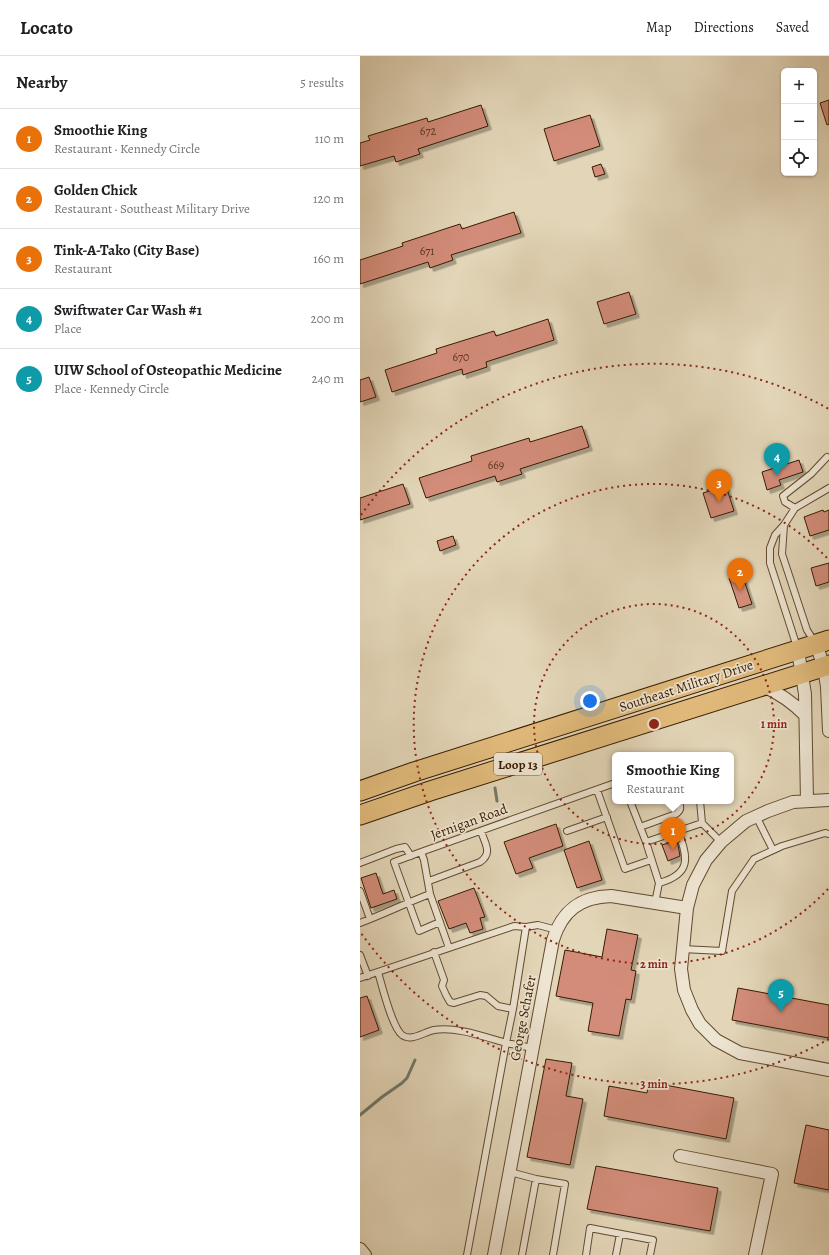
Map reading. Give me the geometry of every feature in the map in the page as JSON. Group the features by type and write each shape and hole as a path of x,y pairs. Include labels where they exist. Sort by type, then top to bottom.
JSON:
{"main road":[{"name":"Southeast Military Drive","path":"360,791 414,772 798,651 822,642"},
{"name":"Southeast Military Drive","path":"360,815 437,789 826,666"}],"street":[{"path":"822,642 826,666 829,731"},
{"path":"798,651 805,694 807,801"},
{"path":"763,686 790,701 805,715"},
{"path":"829,800 793,802 778,807 746,821 721,842 706,860 693,885 687,908 682,949 684,990 700,1024 716,1040 740,1053 829,1070"},
{"name":"George Schafer","path":"494,1255 553,940 562,920 569,911 578,904 600,896 611,896 687,908"},
{"path":"680,1156 772,1174 755,1255"},
{"path":"360,1249 365,1255"}],"lane":[{"path":"795,508 785,502 783,496 811,474 828,458"},
{"path":"798,651 770,563 770,548 775,535 784,525 795,508 829,488"},
{"path":"784,525 782,554 807,630 822,642"},
{"name":"Jernigan Road","path":"449,948 430,894 429,881 421,852 612,784"},
{"path":"597,790 626,869 651,860"},
{"path":"631,804 646,842 659,883 655,903"},
{"path":"640,827 676,814 680,811 680,804"},
{"path":"700,804 702,823 721,842"},
{"path":"756,816 773,850"},
{"path":"567,831 607,817"},
{"path":"646,842 702,823"},
{"path":"429,881 480,862 486,858 488,853 481,831"},
{"path":"659,883 676,877 685,863 686,856 678,831"},
{"path":"682,949 722,951 732,891 754,859 782,846 825,833 829,834"},
{"path":"360,863 405,847 411,856"},
{"path":"421,852 394,862 419,931 440,922"},
{"path":"360,891 370,919"},
{"path":"360,923 430,894"},
{"path":"360,978 514,926 526,927 538,925 557,930"},
{"path":"467,1255 513,1008 526,927"},
{"path":"434,952 444,980 442,986 450,1002 454,1003 480,995 486,996 498,1006 513,1008"},
{"path":"360,955 368,976"},
{"path":"378,972 396,1028 403,1036 411,1037 434,1030 451,1029 506,1043 533,1048"},
{"path":"510,1172 536,1179 565,1184 553,1255"},
{"path":"522,1255 536,1179"},
{"path":"586,1255 590,1228 653,1240 650,1255"},
{"path":"616,1255 620,1234"}],"building":[{"path":"829,100 829,124 827,125 820,103"},
{"path":"481,105 488,126 418,149 420,154 396,162 394,156 360,166 360,143 370,140 368,136 427,118 428,122"},
{"path":"590,115 600,146 554,161 544,129"},
{"path":"601,164 605,174 595,177 592,167"},
{"path":"514,212 521,233 451,255 453,260 430,268 428,262 360,284 360,260 403,246 402,243 460,224 462,229"},
{"path":"629,292 636,314 604,324 597,302"},
{"path":"548,319 554,340 486,362 487,367 463,375 462,369 392,392 385,370 437,353 436,349 494,331 496,336"},
{"path":"369,377 376,397 360,402 360,380"},
{"path":"582,426 589,447 520,469 522,474 497,482 495,476 426,498 419,478 472,461 471,456 529,438 530,442"},
{"path":"799,460 803,472 779,480 781,485 767,490 762,472"},
{"path":"403,484 410,504 360,520 360,498"},
{"path":"726,486 734,511 711,518 703,493"},
{"path":"823,510 824,512 829,510 829,530 810,536 804,517"},
{"path":"453,536 456,545 440,551 437,541"},
{"path":"829,563 829,582 816,586 811,568"},
{"path":"742,574 752,604 739,608 729,578"},
{"path":"556,824 563,846 529,858 533,868 516,874 504,842"},
{"path":"677,840 680,856 668,861 662,845"},
{"path":"589,841 602,880 577,888 564,850"},
{"path":"376,873 383,894 394,890 397,899 371,908 361,878"},
{"path":"474,888 485,917 480,918 483,929 470,933 466,923 449,929 438,901"},
{"path":"607,929 638,935 631,970 636,971 631,1000 626,999 619,1036 588,1031 593,1003 556,996 565,950 602,957"},
{"path":"738,988 829,1005 829,1038 732,1020"},
{"path":"367,996 379,1030 360,1037 360,998"},
{"path":"546,1059 572,1063 566,1096 583,1099 570,1165 527,1157"},
{"path":"649,1082 734,1098 726,1139 604,1116 609,1086 647,1093"},
{"path":"806,1125 829,1130 829,1190 794,1183"},
{"path":"596,1166 718,1188 710,1231 587,1209"}],"waterway":[{"path":"495,788 497,801"},
{"path":"360,1115 402,1083 407,1078 415,1060"}],"place":[{"name":"Swiftwater Car Wash #1","path":"777,476"},
{"name":"Tink-A-Tako (City Base)","path":"719,502"},
{"name":"Golden Chick","path":"740,591"},
{"name":"Smoothie King","path":"673,850"},
{"name":"UIW School of Osteopathic Medicine","path":"781,1012"}]}
